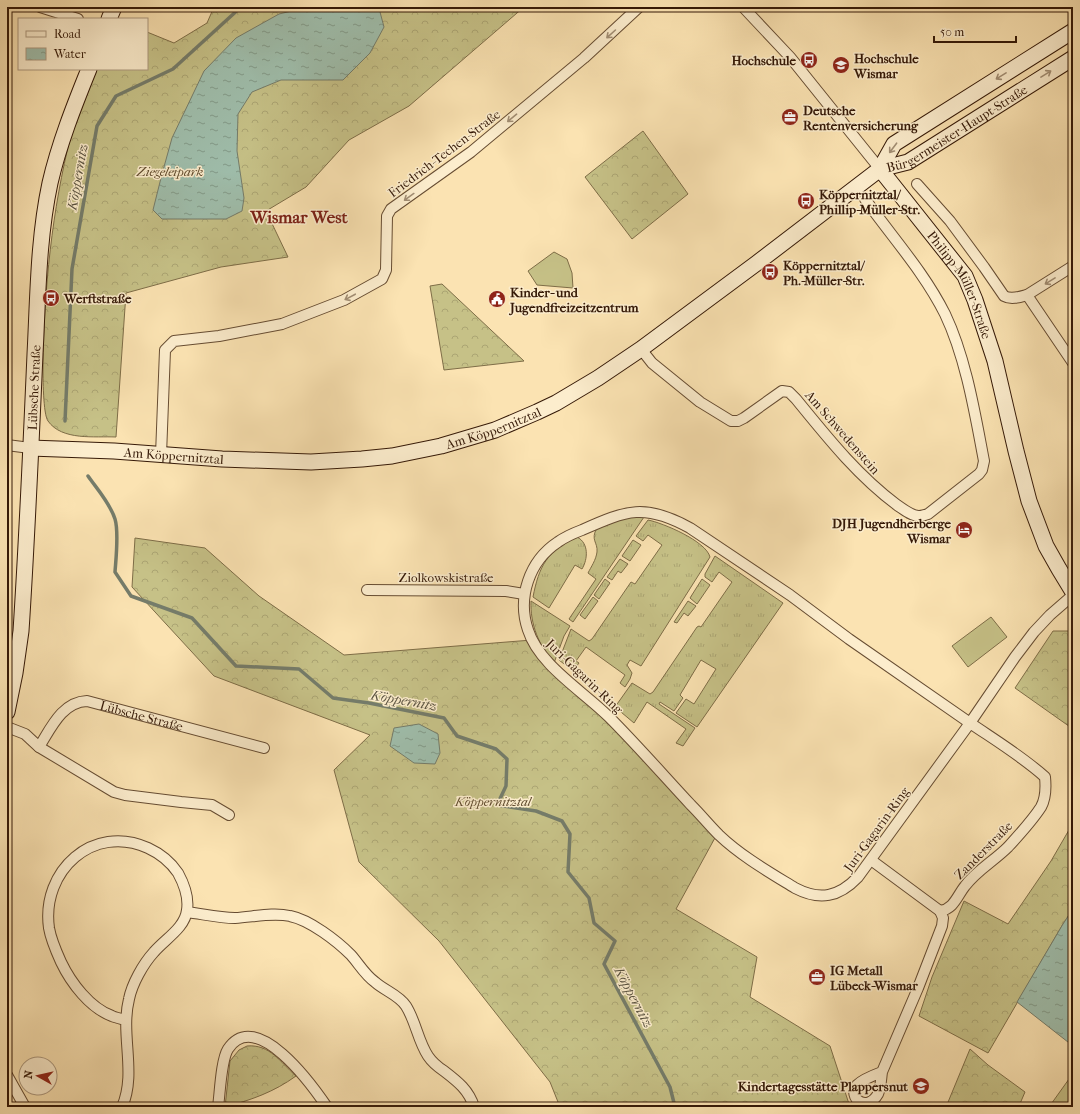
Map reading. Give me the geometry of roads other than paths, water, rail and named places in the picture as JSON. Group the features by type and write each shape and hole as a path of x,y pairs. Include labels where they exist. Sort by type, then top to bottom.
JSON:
{"street":[{"path":"40,7 75,18"},
{"path":"109,18 114,7"},
{"name":"Friedrich-Techen-Straße","path":"161,455 165,350 174,341 219,336 282,324 344,300 382,280 386,270 387,216 392,209 471,152 584,58 639,7"},
{"name":"Philipp-Müller-Straße","path":"742,7 790,57 964,276 975,300 995,360 1029,501 1046,546 1073,594"},
{"name":"Bürgermeister-Haupt-Straße","path":"880,169 894,144 1073,30"},
{"name":"Bürgermeister-Haupt-Straße","path":"880,169 908,162 1073,58"},
{"name":"Lübsche Straße","path":"7,712 15,673 21,631 37,303 43,222 50,183 59,149 70,115 89,70"},
{"name":"Am Köppernitztal","path":"30,448 244,460 311,462 362,459 416,452 495,430 556,403 598,378 641,349 880,169"},
{"name":"Philipp-Müller-Straße","path":"917,184 950,221 1004,296 1008,298 1027,295"},
{"name":"Am Schwedenstein","path":"641,349 652,363 700,402 731,421 744,418 782,390 790,392 846,459 869,483 913,515 919,516 928,514 979,474 982,470 984,461 960,351 944,314 924,280 868,202"},
{"path":"1073,266 1027,295 1073,363"},
{"path":"7,445 30,448"},
{"name":"Juri-Gagarin-Ring","path":"970,723 849,639 772,582 690,528 661,515 650,512 623,514 571,535 557,543 539,560 524,594 523,606 526,623 532,640 539,652 552,666 608,717 719,835 741,852 803,893 820,896 837,893 844,890 858,877 970,723 1015,657 1034,632 1073,594"},
{"name":"Ziolkowskistraße","path":"367,590 506,590 524,594"},
{"name":"Lübsche Straße","path":"39,747 61,714 70,705 78,701 87,701 264,748"},
{"name":"Zanderstraße","path":"940,911 947,910 977,872 1007,847 1017,836 1041,806 1046,789 1045,777 1036,769 970,723"},
{"path":"7,727 24,734 39,747 114,792 125,795 212,805 229,815"},
{"path":"122,1107 128,1083 126,1020 128,999 140,970 154,952 179,926 187,912 188,903 182,880 167,859 144,846 129,841 109,841 99,844 77,855 63,869 53,890 49,911 49,928 56,951 68,976 82,994 100,1010 111,1016 126,1020"},
{"path":"871,860 940,911 943,918 942,926 918,988 882,1072"},
{"path":"187,912 229,918 277,915 290,916 305,922 334,940 351,955 376,983 398,998 405,1005 413,1019 419,1039 428,1057 465,1089 471,1097 474,1107"},
{"path":"218,1107 224,1057 227,1050 237,1041 248,1037 261,1040 273,1047 305,1076 327,1107"},
{"path":"7,1075 25,1107"}],"water":[{"path":"308,7 375,7 380,12 384,27 370,53 343,80 281,80 252,92 238,114 237,151 244,198 242,211 226,219 162,219 153,210 172,138 204,71 236,38 279,14"},
{"path":"419,724 438,734 440,753 435,764 414,763 390,746 394,728"},
{"path":"1073,909 1073,1046 1017,1002"}],"waterway":[{"name":"Köppernitz","path":"65,421 72,269 97,126 116,96 173,69 241,7"},
{"name":"Köppernitz","path":"88,476 113,513 116,524 117,538 115,572 131,596 192,618 236,666 299,669 333,698 369,703 444,718 457,736 496,749 507,759 506,786 497,805 536,811 562,821 570,834 568,872 589,898 594,923 615,941 604,964 670,1087 675,1107"}],"place":[{"name":"Hochschule","path":"809,60"},
{"name":"Hochschule Wismar","path":"841,65"},
{"name":"Deutsche Rentenversicherung","path":"790,117"},
{"name":"Köppernitztal/ Phillip-Müller-Str.","path":"806,201"},
{"name":"Köppernitztal/ Ph.-Müller-Str.","path":"770,272"},
{"name":"Werftstraße","path":"51,298"},
{"name":"Kinder- und Jugendfreizeitzentrum","path":"497,299"},
{"name":"DJH Jugendherberge Wismar","path":"964,530"},
{"name":"IG Metall Lübeck-Wismar","path":"817,977"},
{"name":"Kindertagesstätte Plappersnut","path":"921,1086"}],"district":[{"name":"Wismar West","path":"299,217"}],"park label":[{"name":"Ziegeleipark","path":"170,171"},
{"name":"Köppernitztal","path":"493,801"}]}
